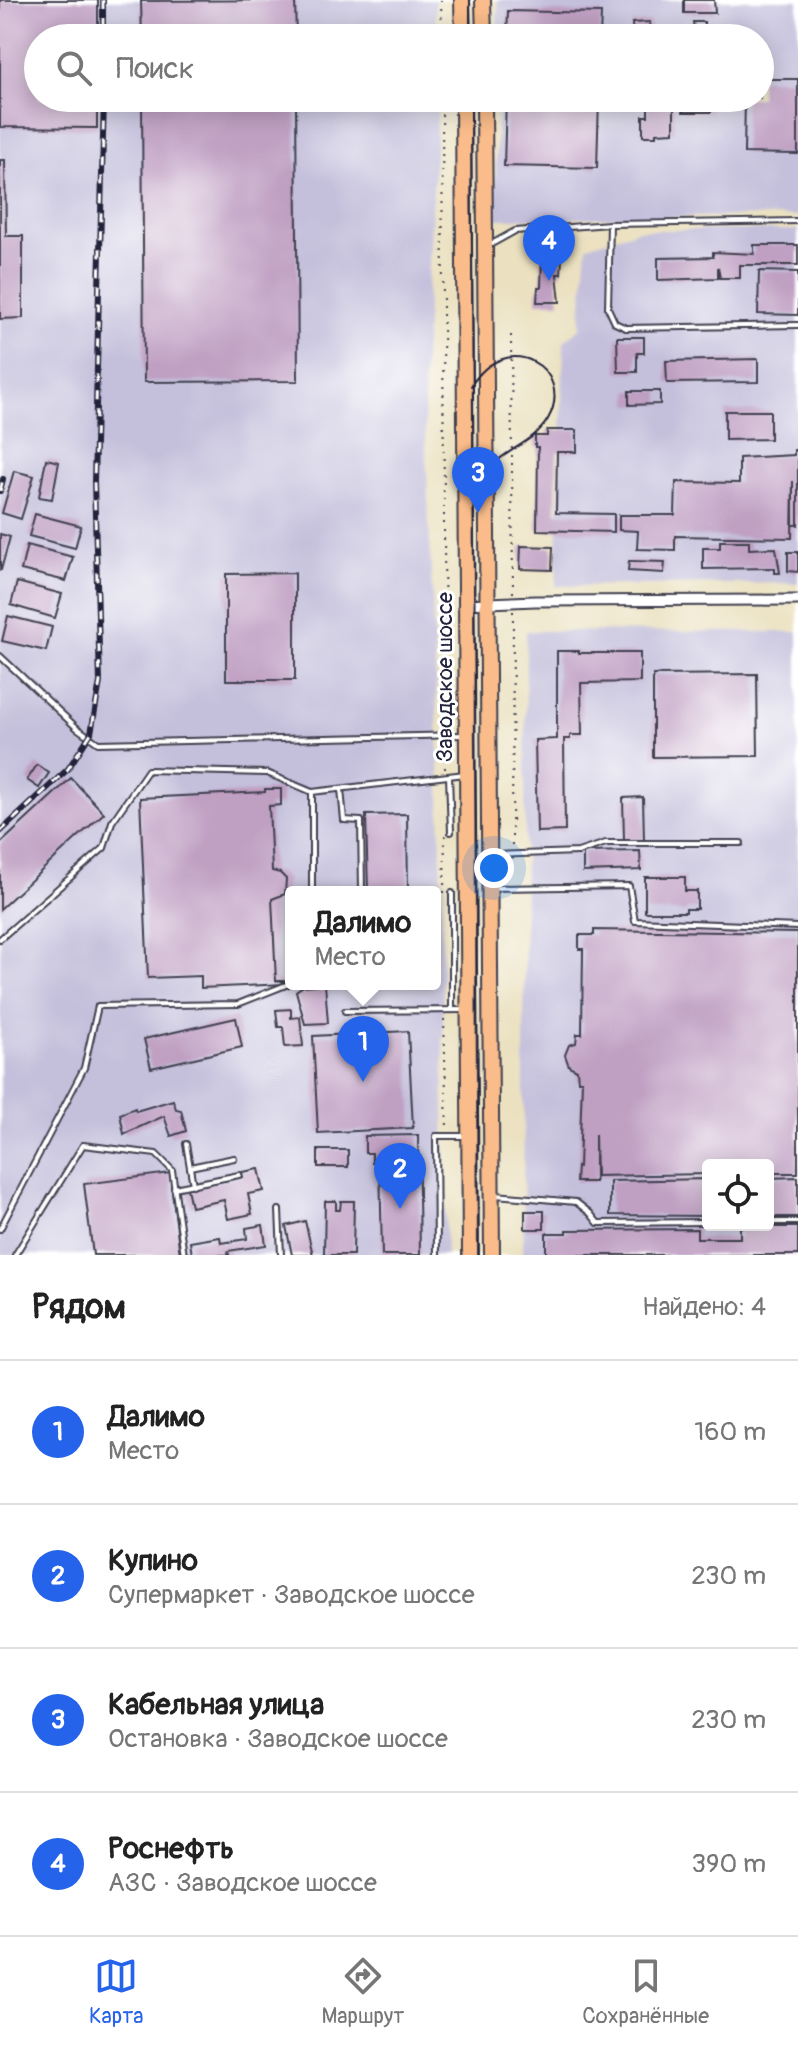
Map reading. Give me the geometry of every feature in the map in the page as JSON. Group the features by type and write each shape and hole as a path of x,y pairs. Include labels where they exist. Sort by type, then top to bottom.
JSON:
{"main road":[{"path":"462,0 463,24"},
{"path":"483,0 484,24"},
{"name":"Заводское шоссе","path":"463,112 470,1255"},
{"name":"Заводское шоссе","path":"484,112 492,1255"}],"street":[{"path":"465,604 798,600"}],"lane":[{"path":"486,248 515,231 610,224 798,221"},
{"path":"610,224 608,308 615,323 626,328 798,325"},
{"path":"0,656 77,728 98,743 466,735"},
{"path":"0,939 104,848 112,822 148,770 267,773 312,792 467,774"},
{"path":"447,776 451,832"},
{"path":"341,789 344,820 361,821 362,886"},
{"path":"312,792 312,886"},
{"path":"491,855 578,852 606,843 741,843"},
{"path":"491,888 629,886 635,921 798,927"},
{"path":"452,893 452,1010"},
{"path":"0,1229 84,1068 98,1006 238,1004 285,985"},
{"path":"345,1011 468,1010"},
{"path":"437,1255 436,1136 469,1136"},
{"path":"186,1144 193,1185"},
{"path":"15,1255 83,1145 156,1154 172,1170 184,1255"},
{"path":"190,1167 234,1158"},
{"path":"174,1188 239,1175"},
{"path":"493,1195 576,1202 598,1223 702,1222"},
{"path":"279,1210 281,1255"},
{"path":"774,1222 798,1222"}],"path":[{"path":"441,0 442,24"},
{"path":"442,112 447,776"},
{"path":"444,901 445,823"},
{"path":"444,1010 447,1136"}],"shaded area":[{"path":"0,0 435,0 436,24 24,24 24,112 437,112 423,379 440,783 446,1255 0,1255"},
{"path":"498,0 798,0 798,216 495,219 497,112 774,112 774,24 497,24"},
{"path":"639,230 798,230 798,583 556,586 564,341 580,328 587,246"},
{"path":"526,631 798,632 798,1255 523,1255"}],"building":[{"path":"0,0 98,0 98,24 24,24 24,112 97,112 97,128 0,127"},
{"path":"295,0 296,24 142,24 141,1"},
{"path":"684,0 714,0 715,13 684,13"},
{"path":"508,11 601,13 601,24 508,24"},
{"path":"774,79 798,79 798,154 744,153 745,112 774,112"},
{"path":"142,112 296,112 298,381 144,382"},
{"path":"506,112 599,112 597,168 504,166"},
{"path":"648,112 674,112 674,132 643,136 643,116 648,116"},
{"path":"0,160 5,160 6,236 23,236 23,318 0,319"},
{"path":"754,245 798,245 798,265 740,265 740,278 720,278 718,267 718,278 658,280 658,258 713,257 713,252 754,254"},
{"path":"542,259 562,259 561,274 557,274 560,302 537,302"},
{"path":"759,271 798,272 798,315 758,314"},
{"path":"617,337 644,337 644,353 637,353 637,372 618,372"},
{"path":"758,359 758,382 667,383 666,361"},
{"path":"629,391 660,391 660,404 629,405"},
{"path":"725,411 770,411 770,439 725,440"},
{"path":"547,430 577,430 577,452 557,452 556,513 614,514 614,532 537,530 538,447 535,447 535,436 547,436"},
{"path":"794,450 798,450 798,525 793,525 793,481 792,538 675,536 675,550 637,549 638,531 619,530 619,515 675,515 676,482 739,483 739,458 794,455"},
{"path":"46,459 59,462 52,499 39,497"},
{"path":"14,471 34,476 21,519 2,513"},
{"path":"35,514 81,526 75,548 29,536"},
{"path":"0,534 10,537 1,570 0,570"},
{"path":"720,541 749,541 749,549 776,548 780,573 775,573 775,568 703,569 703,548 720,548"},
{"path":"27,545 73,557 66,581 21,570"},
{"path":"521,546 553,547 552,570 520,569"},
{"path":"788,552 798,552 798,572 788,571"},
{"path":"629,561 665,562 664,573 628,571"},
{"path":"295,573 295,680 226,680 226,574"},
{"path":"17,582 62,594 55,618 11,605"},
{"path":"8,616 52,627 46,651 2,641"},
{"path":"557,651 640,653 640,682 581,683 582,735 570,735 570,739 564,739 565,831 537,832 535,740 557,739"},
{"path":"757,674 758,756 653,757 653,675"},
{"path":"37,765 49,773 39,788 27,780"},
{"path":"71,778 104,813 0,909 0,844"},
{"path":"265,789 281,789 281,805 269,806 272,871 286,879 285,894 272,899 276,981 284,981 284,984 201,988 201,976 148,978 140,798 265,792"},
{"path":"643,797 644,840 624,840 623,798"},
{"path":"407,814 408,886 368,886 366,815"},
{"path":"640,851 641,870 583,872 583,852"},
{"path":"645,877 685,877 685,891 697,891 697,909 645,912"},
{"path":"594,930 798,933 798,1173 774,1173 774,1159 702,1159 702,1174 596,1176 595,1134 595,1182 576,1182 582,1081 578,1081 577,1070 569,1066 565,1055 569,1045 576,1043 577,1034 582,1034 583,949 579,949 579,935 594,935"},
{"path":"325,990 328,1023 305,1024 296,991"},
{"path":"291,1009 291,1018 300,1017 303,1046 285,1047 283,1027 278,1027 276,1010"},
{"path":"236,1018 242,1047 151,1068 144,1039"},
{"path":"408,1031 413,1128 318,1133 313,1036"},
{"path":"173,1100 176,1109 181,1110 186,1131 171,1136 164,1116 124,1134 120,1114"},
{"path":"418,1135 420,1255 382,1255 380,1163 372,1163 372,1153 365,1153 365,1136"},
{"path":"318,1150 348,1150 348,1167 318,1167"},
{"path":"259,1169 264,1191 248,1194 252,1214 228,1219 224,1200 191,1207 187,1188 243,1177 242,1172"},
{"path":"170,1173 180,1255 93,1255 84,1184"},
{"path":"798,1177 798,1217 774,1217 774,1178"},
{"path":"702,1179 702,1216 610,1215 610,1181"},
{"path":"325,1201 336,1201 336,1210 340,1210 341,1201 354,1201 353,1255 324,1255"},
{"path":"525,1211 544,1211 544,1229 525,1229"},
{"path":"305,1221 313,1255 292,1255 286,1226"},
{"path":"263,1225 266,1245 228,1251 229,1255 192,1255 190,1242 220,1237 221,1243 247,1239 246,1228"},
{"path":"798,1227 798,1255 546,1255 546,1233 567,1233 567,1230 697,1229 697,1238 740,1238 740,1231"}],"tram line":[{"path":"470,0 470,24"},
{"path":"471,112 479,1255"},
{"path":"471,386 486,368 502,359 518,357 533,362 545,371 553,384 554,401 548,419 527,440 494,463 477,486"}],"railway":[{"path":"103,0 103,24"},
{"path":"0,832 68,769 91,733 100,682 94,482 104,112"},
{"path":"0,491 3,479"}],"place":[{"name":"Роснефть","path":"549,281"},
{"name":"Кабельная улица","path":"478,513"},
{"name":"Далимо","path":"363,1082"},
{"name":"Купино","path":"400,1209"}]}
